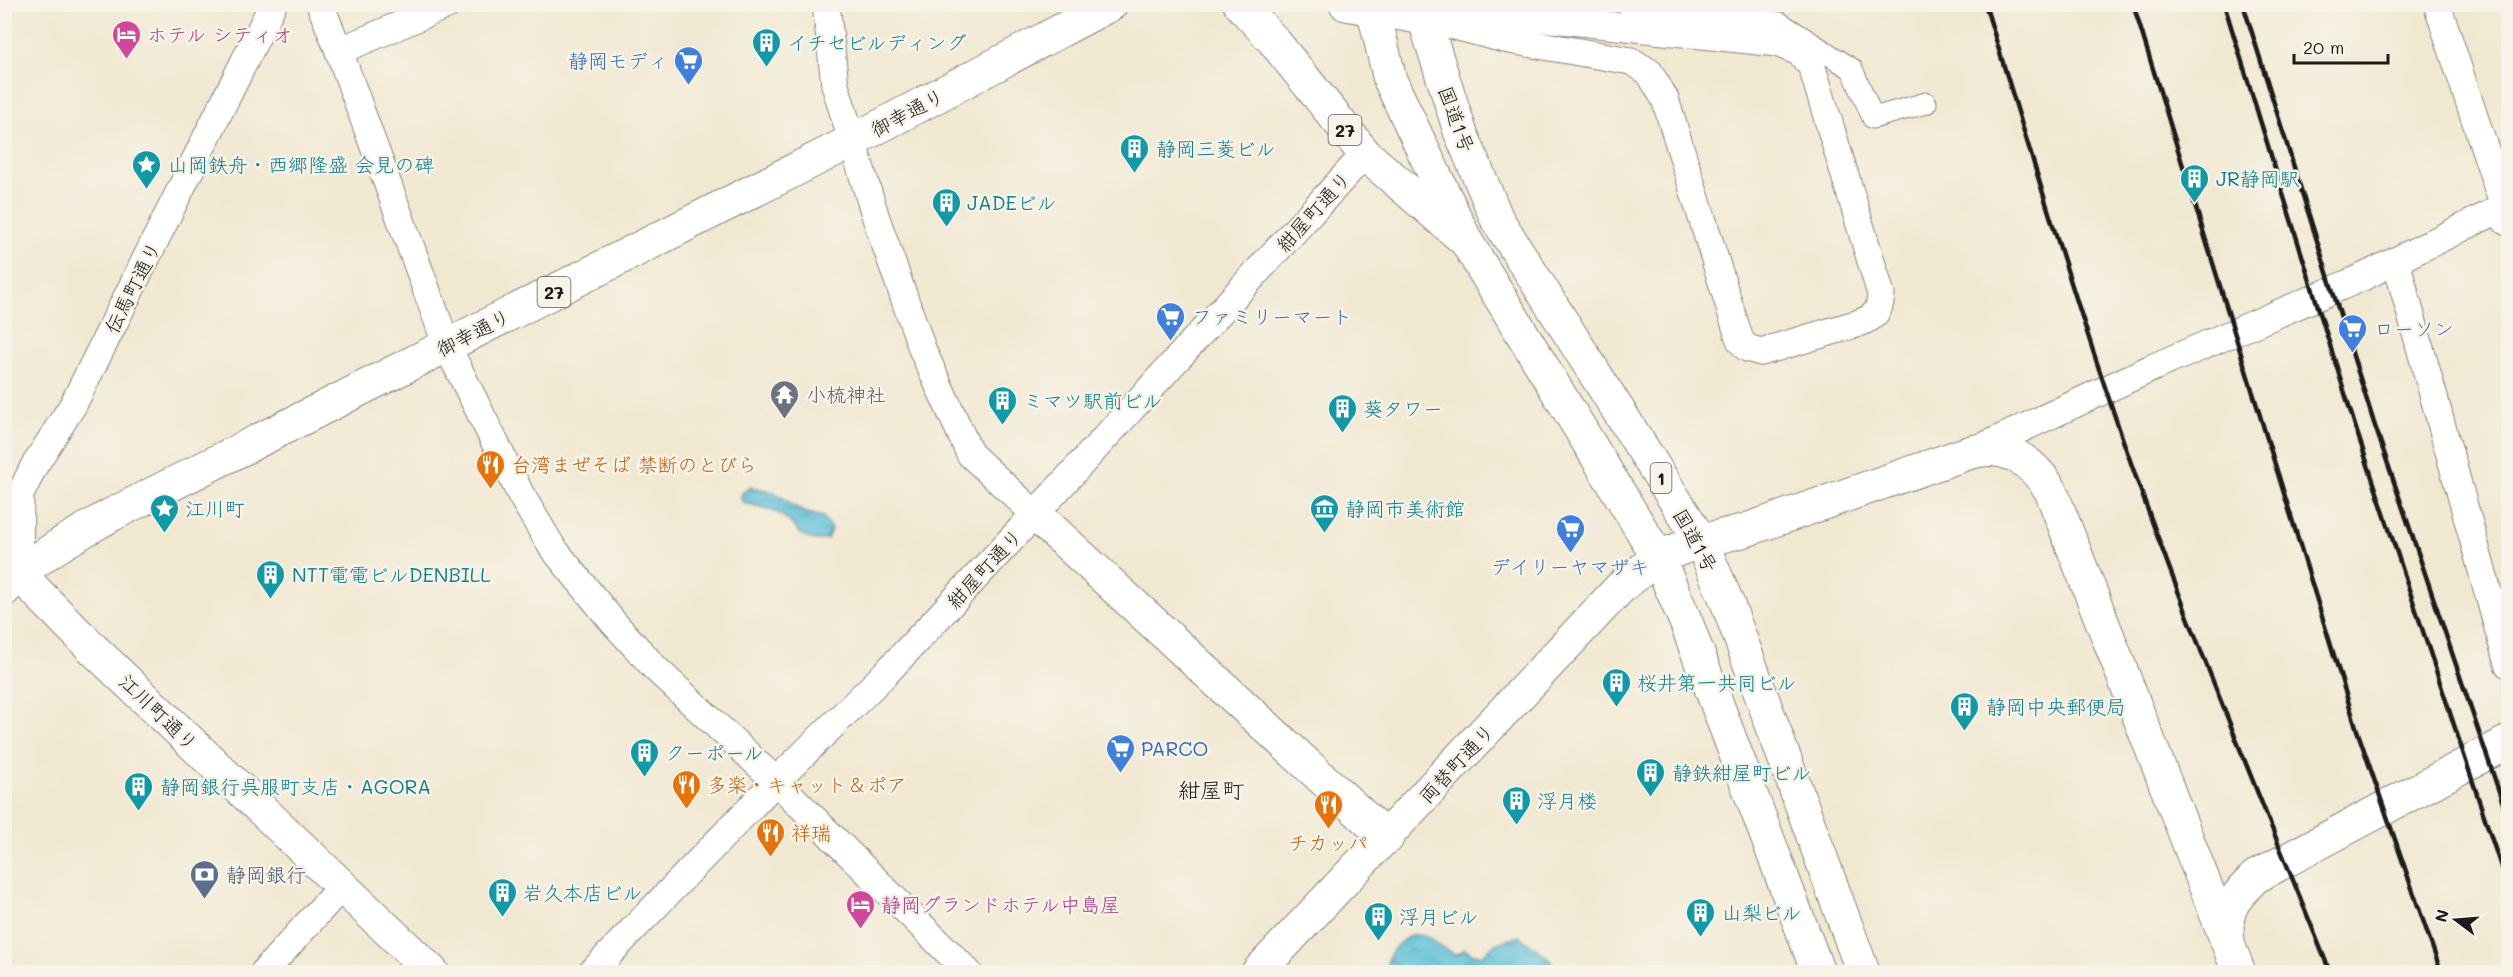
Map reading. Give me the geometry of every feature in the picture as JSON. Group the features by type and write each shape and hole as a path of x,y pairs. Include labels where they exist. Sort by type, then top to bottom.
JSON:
{"main road":[{"name":"27","path":"1240,4 1273,40 1365,154 1466,241"},
{"name":"御幸通り","path":"9,573 111,514 852,141 1107,5"},
{"path":"1363,6 1420,11"},
{"name":"1","path":"1363,6 1390,80 1466,241 1658,557 1686,621 1818,972"},
{"name":"国道1号","path":"1420,11 1460,131 1497,219 1701,541 1731,613 1863,972"},
{"path":"1978,449 1996,449 2024,459 2033,466 2051,491 2234,961"},
{"name":"両替町通り","path":"1257,972 1387,838 1620,588 1658,557 1701,541 1746,530 1978,449"},
{"path":"1035,514 1387,838"},
{"name":"江川町通り","path":"9,573 432,972"},
{"path":"2234,961 2226,926 2229,909 2234,899 2255,877 2508,742"},
{"path":"2191,850 2208,864 2223,871 2255,877"}],"street":[{"name":"伝馬町通り","path":"9,573 20,495 34,466 73,405 273,4"},
{"path":"320,4 447,345 521,495 552,547 613,622 656,669 776,782 960,970"},
{"path":"339,51 449,4"},
{"path":"826,4 836,85 852,141 923,351 970,454 1035,514"},
{"path":"1626,4 1777,14 1852,69 1873,118 1926,103"},
{"path":"1978,449 2154,367 2507,211 2437,4"},
{"path":"1420,11 1493,13 1777,44 1799,51 1812,67 1881,294 1880,308 1872,319 1856,324 1761,352 1747,348 1740,340 1674,123 1657,83 1649,72 1631,61 1504,39 1420,11"},
{"name":"紺屋町通り","path":"592,972 776,782 886,673 1365,154"},
{"path":"2396,261 2508,664"},
{"path":"264,972 341,887"}],"water":[{"path":"751,487 774,492 803,512 823,517 831,529 827,539 818,540 805,537 780,514 744,503 741,499 742,493"},
{"path":"1412,935 1426,936 1453,954 1461,953 1464,949 1473,954 1482,955 1495,944 1519,936 1550,959 1553,966 1550,972 1387,972 1388,960 1393,950"}],"railway":[{"path":"1985,4 2124,443 2172,577 2330,972"},
{"path":"2133,4 2357,730 2441,972"},
{"path":"2224,4 2356,429 2508,888"},
{"path":"2243,4 2374,423 2508,818"}],"place":[{"name":"ホテル シティオ","path":"126,60"},
{"name":"イチセビルディング","path":"766,68"},
{"name":"静岡モディ","path":"689,86"},
{"name":"静岡三菱ビル","path":"1135,174"},
{"name":"山岡鉄舟・西郷隆盛 会見の碑","path":"147,190"},
{"name":"JR静岡駅","path":"2195,204"},
{"name":"JADEビル","path":"946,228"},
{"name":"ファミリーマート","path":"1171,342"},
{"name":"ローソン","path":"2353,354"},
{"name":"小梳神社","path":"785,420"},
{"name":"ミマツ駅前ビル","path":"1002,426"},
{"name":"葵タワー","path":"1342,434"},
{"name":"台湾まぜそば 禁断のとびら","path":"490,490"},
{"name":"江川町","path":"164,534"},
{"name":"静岡市美術館","path":"1324,534"},
{"name":"デイリーヤマザキ","path":"1570,554"},
{"name":"NTT電電ビルDENBILL","path":"271,600"},
{"name":"桜井第一共同ビル","path":"1616,708"},
{"name":"静岡中央郵便局","path":"1965,732"},
{"name":"PARCO","path":"1120,774"},
{"name":"クーポール","path":"644,778"},
{"name":"静鉄紺屋町ビル","path":"1651,798"},
{"name":"多楽・キャット＆ポア","path":"686,810"},
{"name":"静岡銀行呉服町支店・AGORA","path":"139,812"},
{"name":"浮月楼","path":"1516,826"},
{"name":"チカッパ","path":"1328,830"},
{"name":"祥瑞","path":"770,858"},
{"name":"静岡銀行","path":"205,900"},
{"name":"岩久本店ビル","path":"502,918"},
{"name":"静岡グランドホテル中島屋","path":"860,930"},
{"name":"山梨ビル","path":"1701,938"},
{"name":"浮月ビル","path":"1378,942"}],"district":[{"name":"紺屋町","path":"1211,789"}]}
